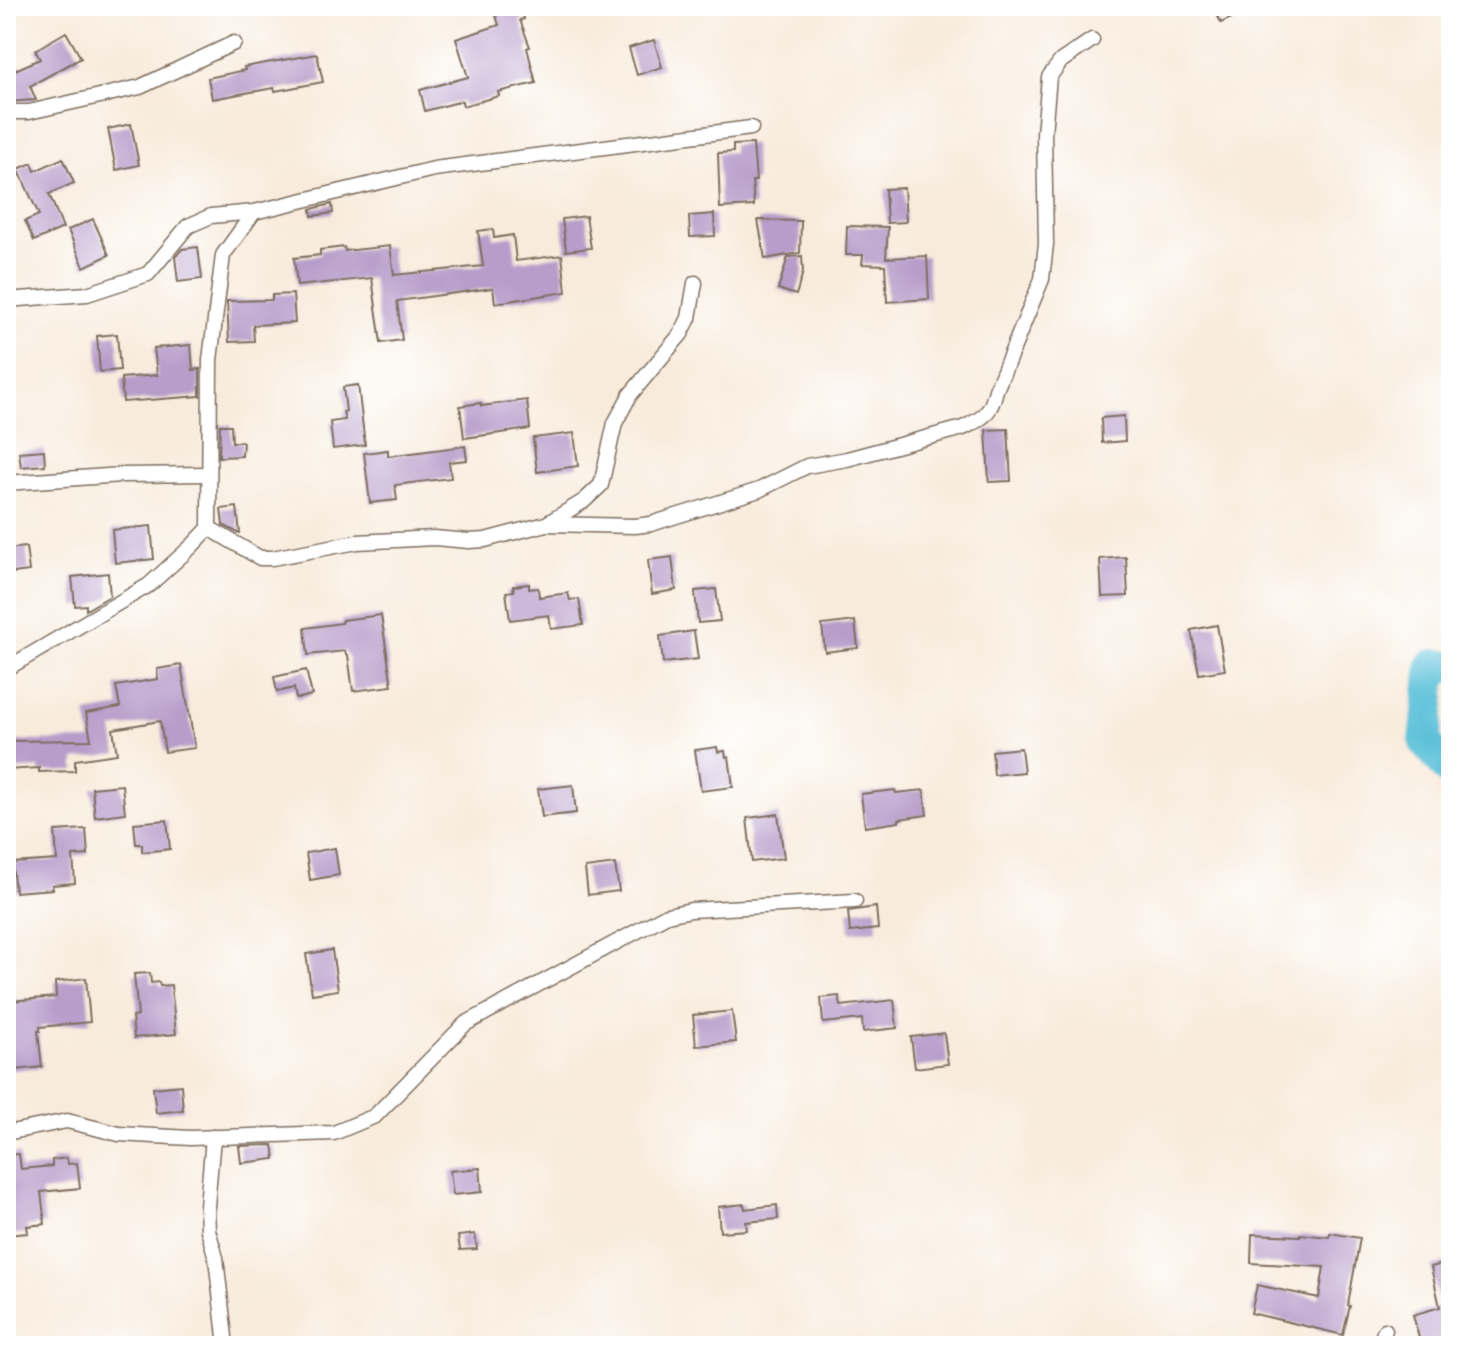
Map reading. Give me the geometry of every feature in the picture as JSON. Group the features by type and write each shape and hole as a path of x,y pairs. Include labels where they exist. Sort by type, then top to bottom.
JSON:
{"street":[{"path":"209,528 260,558 272,558 357,542 434,538 485,540 546,524 651,524 759,490 807,466 847,459 963,428 980,420 993,407 996,390 1042,279 1046,244 1044,133 1049,77 1061,61 1092,40"},
{"path":"6,112 29,112 140,87 234,43"},
{"path":"6,300 87,294 148,274 188,226 211,216 254,212 434,169 751,128"},
{"path":"6,669 149,585 209,528 210,360 223,255 254,212"},
{"path":"546,524 584,501 601,485 615,423 630,395 681,334 689,318 695,283"},
{"path":"6,483 122,475 209,474"},
{"path":"6,1133 67,1121 119,1134 190,1138 334,1133 375,1116 465,1024 667,915 691,910 855,901"},
{"path":"213,1137 207,1218 216,1258 226,1346"},
{"path":"1379,1346 1385,1330"}],"building":[{"path":"520,6 524,19 520,20 530,47 527,48 536,83 498,92 499,96 463,106 462,101 425,111 420,90 468,77 456,39 499,25 494,9"},
{"path":"1213,6 1257,6 1221,23"},
{"path":"66,32 81,58 30,86 36,100 6,102 6,74 40,59 35,50"},
{"path":"654,40 662,67 637,75 629,48"},
{"path":"317,54 323,82 212,99 208,78 245,70 244,67"},
{"path":"131,124 139,165 116,170 108,129"},
{"path":"753,144 756,181 752,181 754,206 720,208 718,153 733,152 733,145"},
{"path":"63,158 74,183 49,194 63,228 34,241 25,221 39,215 18,169 32,163 35,171"},
{"path":"904,188 906,222 887,223 885,189"},
{"path":"332,204 333,213 312,216 311,209"},
{"path":"714,214 715,236 690,237 689,216"},
{"path":"586,216 591,248 566,251 562,219"},
{"path":"93,219 109,255 84,267 68,230"},
{"path":"758,220 801,221 800,253 765,259"},
{"path":"847,226 888,227 886,258 927,256 929,299 887,302 885,265 862,264 863,255 846,255"},
{"path":"493,229 494,238 513,235 516,261 562,255 566,292 495,303 493,288 397,301 402,340 381,343 372,278 297,286 294,258 320,255 320,250 344,247 345,251 390,246 394,275 483,266 478,231"},
{"path":"198,247 202,279 178,282 175,257 182,249"},
{"path":"802,256 803,272 796,295 778,289 788,257"},
{"path":"293,294 295,323 253,325 254,341 229,342 227,301 272,300 272,295"},
{"path":"117,334 120,370 100,372 97,336"},
{"path":"191,345 193,370 200,369 200,396 123,402 121,378 157,375 154,348"},
{"path":"358,385 365,445 333,449 330,422 345,420 343,387"},
{"path":"527,400 530,429 464,438 460,406"},
{"path":"1124,416 1125,441 1102,443 1101,418"},
{"path":"220,425 231,425 232,442 243,442 242,456 219,457"},
{"path":"1008,429 1011,481 989,482 986,430"},
{"path":"574,433 578,466 537,472 533,438"},
{"path":"465,446 467,460 449,462 451,478 395,485 397,500 370,503 364,453 388,450 388,456"},
{"path":"44,450 45,465 21,467 19,452"},
{"path":"237,507 240,533 223,525 221,509"},
{"path":"151,526 154,559 115,563 112,530"},
{"path":"26,547 29,571 6,574 6,549"},
{"path":"672,557 676,590 652,594 648,560"},
{"path":"1126,557 1128,596 1102,597 1100,559"},
{"path":"108,573 110,596 86,610 86,605 75,606 72,577"},
{"path":"529,584 529,589 538,588 539,597 568,593 570,600 579,599 583,625 551,629 549,615 510,620 506,592 514,591 513,586"},
{"path":"716,589 720,621 698,623 695,591"},
{"path":"381,615 392,686 353,691 345,651 308,655 305,628"},
{"path":"855,621 858,648 825,652 822,625"},
{"path":"1217,625 1225,670 1199,674 1191,630"},
{"path":"694,631 698,659 663,663 660,636"},
{"path":"181,665 195,748 165,752 160,721 113,729 117,754 75,760 75,771 39,772 39,768 6,770 6,741 91,740 86,713 120,707 116,686 158,679 157,669"},
{"path":"306,670 312,695 296,699 294,688 277,692 274,677"},
{"path":"717,747 718,752 725,751 726,757 729,756 733,787 701,791 695,750"},
{"path":"1021,748 1024,772 994,775 992,751"},
{"path":"122,785 125,813 95,817 92,788"},
{"path":"573,785 576,813 542,817 538,789"},
{"path":"895,790 896,793 924,790 927,815 865,827 861,794"},
{"path":"778,814 784,858 752,862 747,818"},
{"path":"167,820 170,849 142,852 142,844 136,844 134,823"},
{"path":"86,829 88,855 73,856 75,883 52,885 53,889 15,892 12,863 57,860 55,831"},
{"path":"335,848 339,875 310,880 306,853"},
{"path":"615,864 619,891 588,895 585,868"},
{"path":"876,907 878,929 850,932 848,911"},
{"path":"332,950 338,990 312,994 306,954"},
{"path":"150,973 151,983 171,985 176,1034 134,1038 132,1017 138,1016 134,974"},
{"path":"86,978 90,1022 40,1027 42,1067 6,1071 6,1015 11,1015 10,1001 56,997 55,982"},
{"path":"839,996 841,1006 894,1000 897,1028 863,1032 862,1019 823,1023 821,998"},
{"path":"732,1011 736,1042 696,1046 693,1015"},
{"path":"944,1033 948,1064 915,1068 911,1037"},
{"path":"181,1085 183,1110 156,1113 153,1088"},
{"path":"273,1145 275,1159 241,1163 239,1146"},
{"path":"19,1154 21,1169 52,1166 52,1160 67,1158 68,1164 77,1163 80,1188 41,1192 45,1224 27,1226 28,1233 6,1235 6,1155"},
{"path":"480,1168 482,1192 453,1195 450,1171"},
{"path":"744,1204 745,1209 777,1205 778,1219 746,1222 747,1230 720,1232 718,1207"},
{"path":"1330,1233 1360,1238 1343,1335 1251,1313 1257,1285 1319,1298 1324,1267 1251,1263 1252,1234 1329,1237"},
{"path":"475,1234 477,1249 460,1250 458,1236"},
{"path":"1451,1262 1451,1336 1421,1345 1413,1315 1440,1307 1431,1267"}],"waterway":[{"path":"1451,666 1433,665 1425,742 1451,772"}]}
